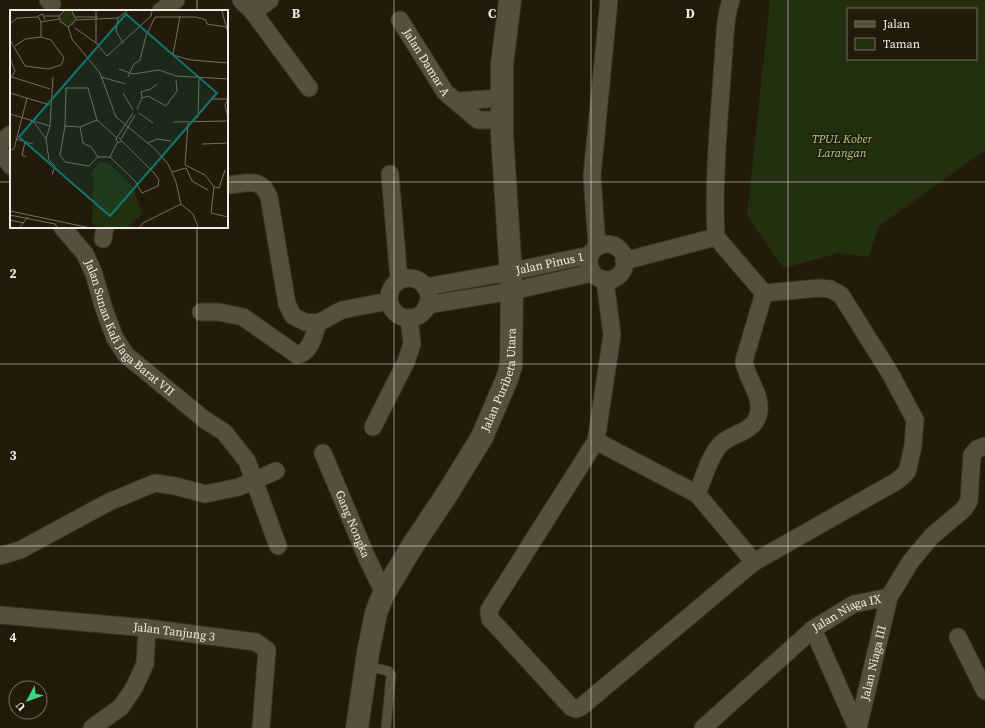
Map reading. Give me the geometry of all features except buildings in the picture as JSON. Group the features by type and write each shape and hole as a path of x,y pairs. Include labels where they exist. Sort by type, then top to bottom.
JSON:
{"street":[{"path":"162,10 176,0"},
{"path":"270,0 247,6 309,88"},
{"name":"Jalan Puribeta Utara","path":"357,728 366,666 376,613 384,593 482,437 507,379 511,366 511,282 502,120 502,65 510,0"},
{"path":"609,0 592,176 594,251 589,264 599,277 612,335 596,441 489,610 490,619 570,707 576,709 581,707 754,562 903,478 907,472 913,446 915,420 890,373 841,295 830,289 820,288 764,293"},
{"path":"732,0 726,28 720,110 715,215 716,237 764,293"},
{"name":"Jalan Damar A","path":"400,20 445,92 478,120 502,120"},
{"name":"Jalan Damar A","path":"457,101 502,98"},
{"path":"0,143 10,135"},
{"path":"0,151 10,165"},
{"path":"390,174 399,280"},
{"path":"228,186 256,183 265,188 269,197 288,304 294,316 305,322 318,323 342,310 389,301"},
{"name":"Jalan Sunan Kali Jaga Barat VII","path":"63,228 85,254 94,274 104,309 115,338 126,355 205,420 224,432 248,461 278,546"},
{"path":"624,261 716,237"},
{"path":"594,251 603,245 614,246 623,255 624,261 621,273 611,280 599,277"},
{"name":"Jalan Pinus 1","path":"511,282 594,251"},
{"name":"Jalan Pinus 1","path":"511,282 599,277"},
{"path":"408,278 418,280 426,286 429,296 427,305 423,312 417,316 409,318 396,313 392,308 389,301 389,293 399,280 408,278"},
{"path":"426,286 511,282"},
{"path":"427,305 511,282"},
{"path":"697,494 715,451 721,443 745,432 752,425 759,412 758,398 745,369 744,361 764,293"},
{"path":"201,312 219,312 244,317 297,355 304,353 308,349 318,323"},
{"path":"373,427 406,362 412,344 409,318"},
{"path":"596,441 697,494 754,562"},
{"name":"Jalan Niaga IX","path":"703,728 719,723 813,629 854,604 889,597 911,561 928,541 964,509 969,501 972,455 977,449 985,446"},
{"name":"Gang Nongka","path":"323,453 367,558 384,593"},
{"path":"0,556 20,550 109,502 155,483 175,486 204,494 228,490 255,481 276,471"},
{"name":"Jalan Niaga III","path":"858,728 889,597"},
{"name":"Jalan Tanjung 3","path":"0,615 147,628 256,642 266,650 261,728"},
{"path":"92,728 121,707 134,688 145,664 147,628"},
{"name":"Jalan Niaga III","path":"813,629 858,728"},
{"path":"958,638 984,686"}],"lane":[{"path":"366,666 388,671 391,675 386,728"}],"green space":[{"name":"TPUL Kober Larangan","path":"770,0 985,0 985,150 878,227 869,257 839,253 784,268 747,216"}]}
